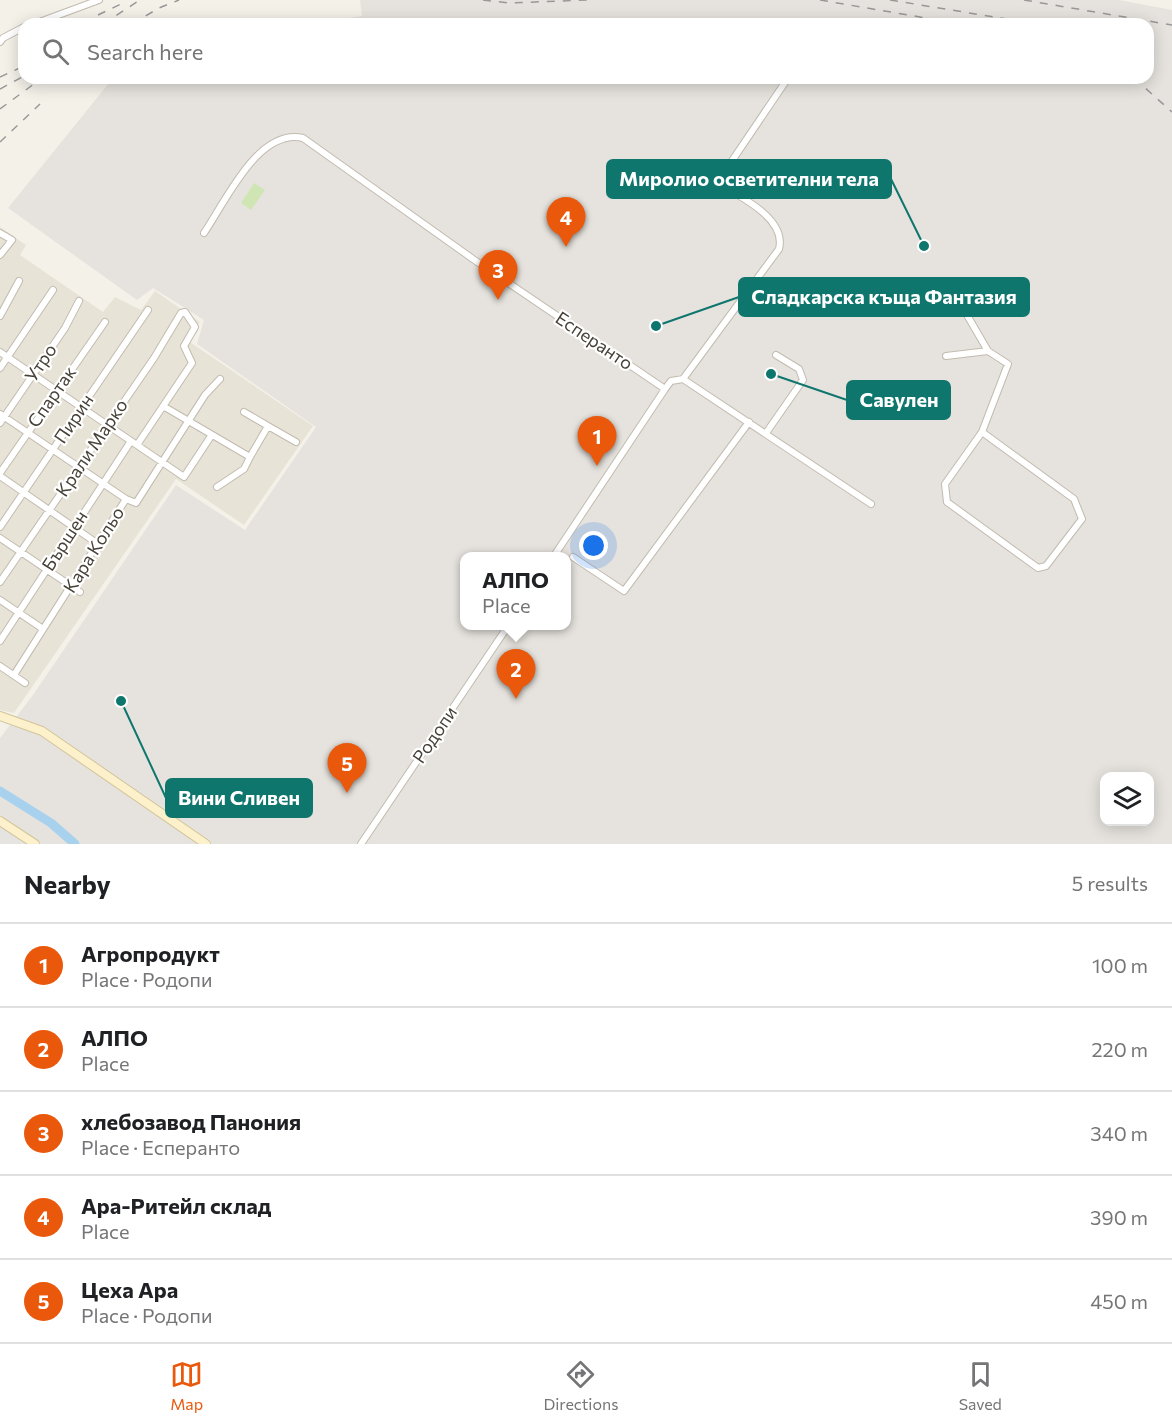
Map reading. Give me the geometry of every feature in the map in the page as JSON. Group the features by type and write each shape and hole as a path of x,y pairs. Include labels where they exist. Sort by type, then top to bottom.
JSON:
{"main road":[{"path":"0,716 42,731 206,844"},
{"path":"0,821 35,844"}],"street":[{"path":"50,18 99,0"},
{"path":"0,42 18,30"},
{"path":"683,379 779,249 780,234 774,223 753,206 717,183 784,84"},
{"name":"Есперанто","path":"204,233 258,153 268,144 292,135 303,138 436,234 665,388"},
{"path":"0,233 12,240 0,255"},
{"path":"0,316 19,281"},
{"path":"0,368 53,290"},
{"name":"Утро","path":"2,418 65,328 79,301"},
{"name":"Пирин","path":"0,527 148,310"},
{"name":"Крали Марко","path":"0,582 108,425 181,313 185,312 194,324 184,346 192,363 163,406"},
{"path":"967,315 988,351 1008,364 982,432 945,484 947,502 1038,568 1046,566 1082,519 1080,510 1074,499 982,432"},
{"name":"Спартак","path":"0,474 105,322"},
{"path":"946,356 988,351"},
{"path":"0,352 184,477 212,436"},
{"path":"766,433 803,380 799,369 776,354"},
{"name":"Кара Кольо","path":"14,675 126,499 136,503 205,395 220,379"},
{"path":"557,552 665,388 671,381 683,379 871,504"},
{"path":"137,445 163,406 250,457"},
{"path":"244,412 296,442"},
{"path":"2,418 126,499"},
{"path":"573,557 624,591 749,422"},
{"path":"217,487 244,469 268,426"},
{"name":"Бършен","path":"0,641 131,441"},
{"path":"0,474 98,544"},
{"path":"0,538 80,592"},
{"path":"0,600 43,629"},
{"name":"Родопи","path":"361,844 505,630"},
{"path":"0,666 25,683"}],"shaded area":[{"path":"360,0 1119,0 1172,10 1172,844 0,844 0,738 33,695 176,485 245,530 316,427 197,344 204,320 153,288 137,300 8,208 108,84 1154,84 1154,18 349,18 362,16"},
{"path":"0,227 26,245 20,255 103,312 115,297 141,310 155,291 200,322 187,340 313,426 244,525 176,479 14,713 0,710"},
{"path":"0,830 22,841 26,844 0,844"}],"green space":[{"path":"254,183 265,190 251,210 241,203"}],"waterway":[{"path":"0,791 51,823 75,844"}],"railway":[{"path":"112,18 140,0"},
{"path":"142,18 179,0"},
{"path":"483,0 509,3 587,0"},
{"path":"820,0 926,18"},
{"path":"890,0 1000,18"},
{"path":"1024,0 1131,18"},
{"path":"98,15 121,4"},
{"path":"1154,22 1172,25"},
{"path":"0,77 18,69"},
{"path":"0,89 18,79"},
{"path":"0,109 34,84"},
{"path":"1141,84 1172,112"},
{"path":"0,142 40,104"}],"place":[{"name":"Миролио осветителни тела","path":"924,246"},
{"name":"Ара-Ритейл склад","path":"566,247"},
{"name":"хлебозавод Панония","path":"498,300"},
{"name":"Сладкарска къща Фантазия","path":"656,326"},
{"name":"Савулен","path":"771,374"},
{"name":"Агропродукт","path":"597,466"},
{"name":"АЛПО","path":"516,699"},
{"name":"Вини Сливен","path":"121,701"},
{"name":"Цеха Ара","path":"347,793"}]}
